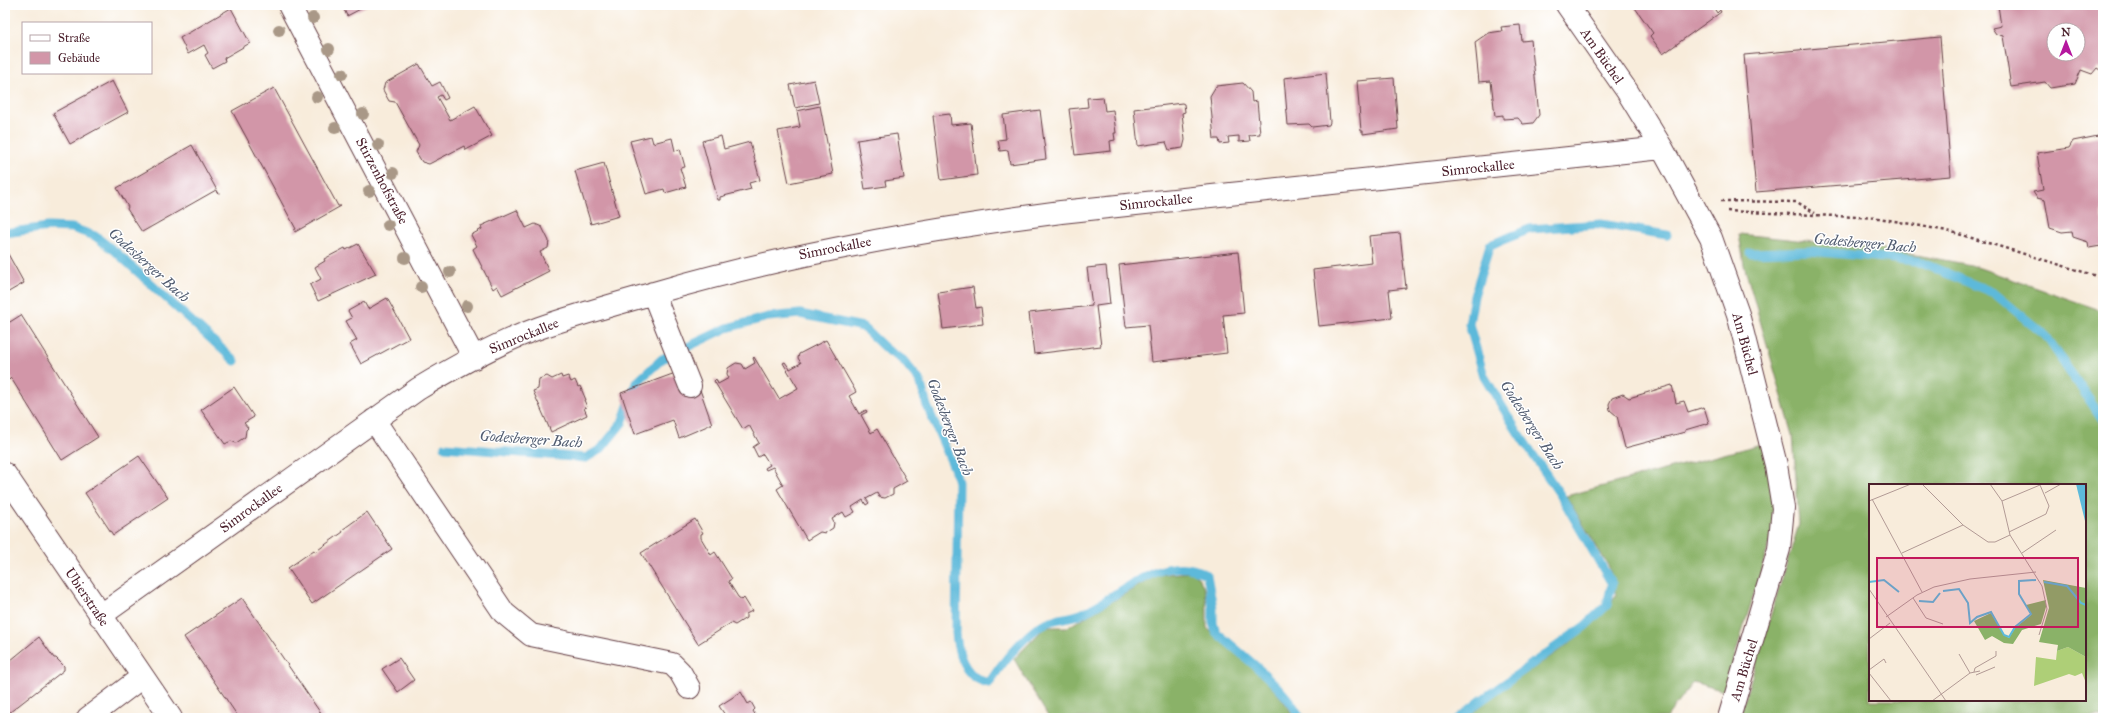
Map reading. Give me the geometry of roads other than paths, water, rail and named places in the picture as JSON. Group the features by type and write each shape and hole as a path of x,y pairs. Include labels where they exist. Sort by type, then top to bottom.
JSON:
{"street":[{"name":"Stirzenhofstraße","path":"289,5 474,358"},
{"name":"Am Büchel","path":"1567,5 1627,90 1662,148 1711,238 1738,314 1776,465 1784,508 1779,549 1729,718"},
{"name":"Simrockallee","path":"100,616 418,388 474,358 537,329 653,293 730,271 796,256 864,242 980,223 1061,212 1662,148"},
{"path":"653,293 690,386"},
{"path":"374,420 504,613 516,625 532,635 672,664 680,672 689,688"},
{"name":"Ubierstraße","path":"5,474 100,616 171,718"},
{"path":"88,718 142,677"}],"waterway":[{"name":"Godesberger Bach","path":"1459,718 1585,626 1607,605 1612,584 1561,496 1517,431 1484,376 1469,324 1474,296 1490,245 1530,229 1601,224 1667,235"},
{"name":"Godesberger Bach","path":"5,233 48,227 72,228 95,236 117,253 235,361"},
{"name":"Godesberger Bach","path":"1750,253 1810,251 1917,261 1994,293 2046,336 2103,420"},
{"name":"Godesberger Bach","path":"445,447 586,458 601,449 622,423 636,383 662,359 727,328 768,317 800,314 863,327 886,349 903,360 920,381 927,406 954,468 958,482 956,634 961,658 964,665 974,677 989,683 1017,647 1042,624 1083,613 1143,578 1159,571 1175,568 1191,568 1207,575 1213,608 1213,623 1216,632 1274,684 1294,707 1300,718"}]}
